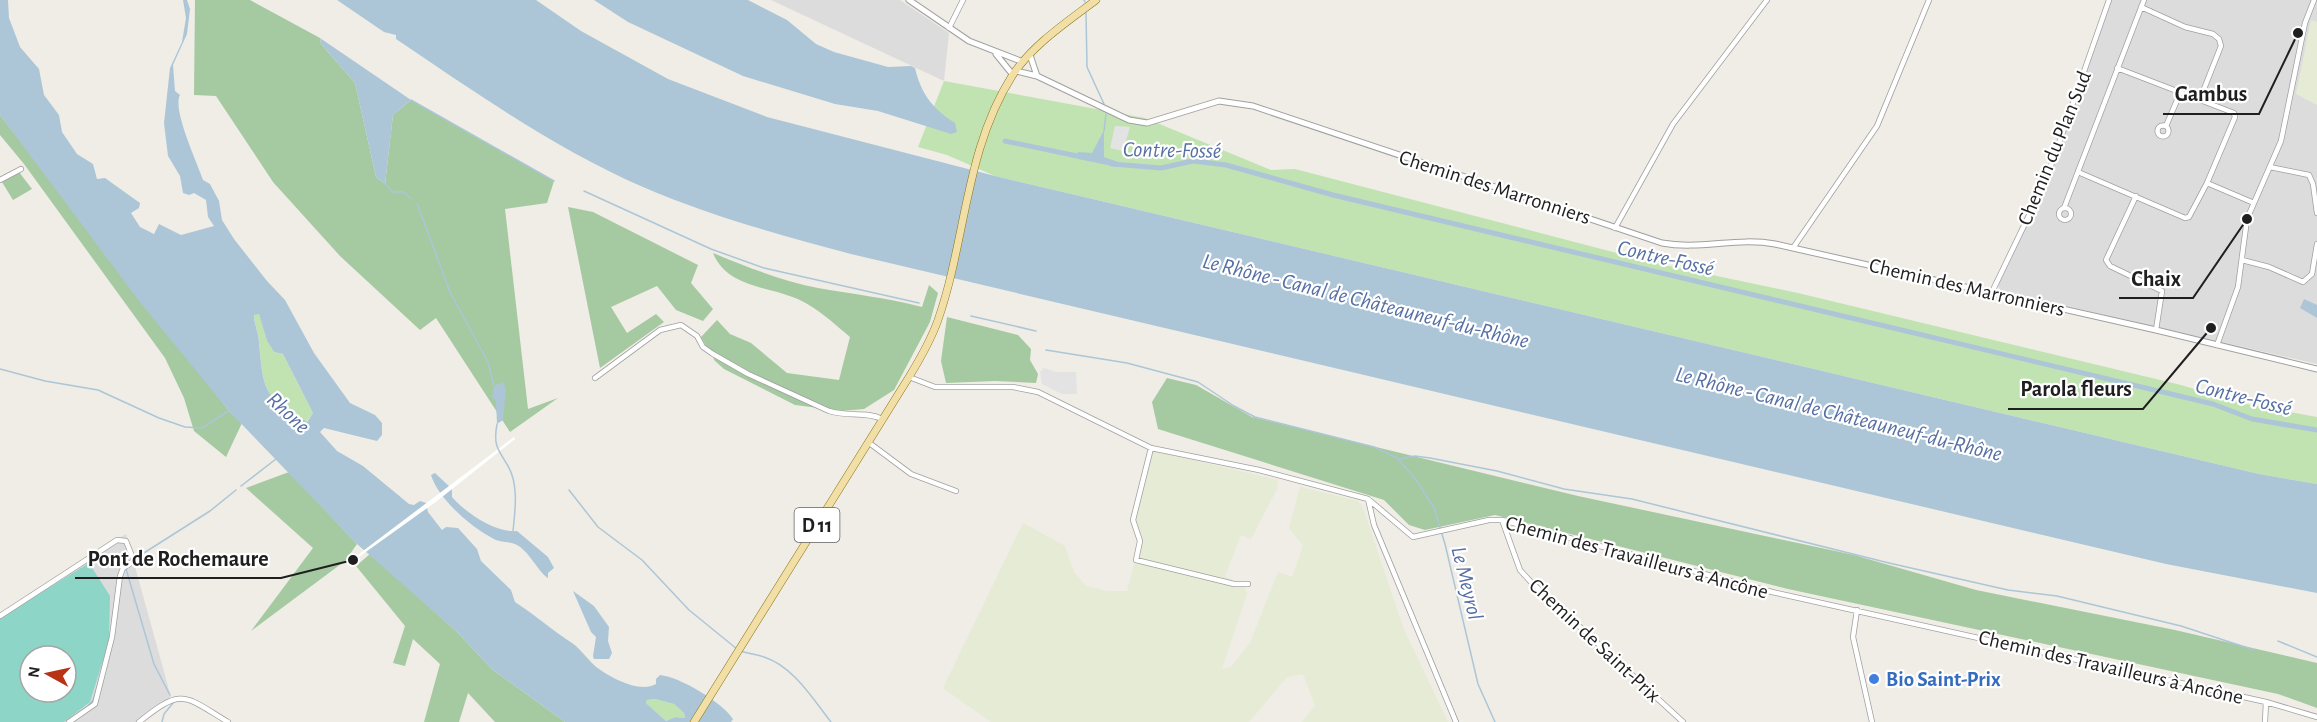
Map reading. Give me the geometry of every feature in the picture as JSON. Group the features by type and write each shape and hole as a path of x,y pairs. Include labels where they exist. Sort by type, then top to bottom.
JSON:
{"main road":[{"name":"D 11","path":"694,722 909,377 930,339 947,290 977,156 997,104 1023,62 1075,15 1096,0"}],"street":[{"path":"909,0 969,41 1023,62"},
{"path":"949,27 963,0"},
{"path":"1615,228 1673,124 1767,0"},
{"path":"1793,248 1877,126 1929,0"},
{"name":"Chemin du Plan Sud","path":"1992,292 2046,180 2109,0"},
{"path":"2064,208 2144,0"},
{"path":"2217,345 2238,287 2247,219 2270,167 2287,116 2306,23 2314,0"},
{"path":"2141,7 2185,27 2213,34 2219,39 2220,46 2200,99"},
{"path":"995,53 1015,73"},
{"path":"1030,56 1037,76"},
{"path":"2078,172 2185,218 2192,215 2235,117 2234,113 2117,68"},
{"name":"Chemin des Marronniers","path":"1015,73 1037,76 1115,114 1147,123 1219,100 1252,106 1672,245 1750,240 1793,248 1992,292 2317,369"},
{"path":"2166,126 2181,91"},
{"path":"2270,167 2309,175 2313,184 2317,213"},
{"path":"0,180 21,169"},
{"path":"2207,183 2254,203"},
{"path":"2136,196 2106,260 2110,266 2162,291 2156,330"},
{"path":"2242,260 2269,267 2303,282 2312,274 2317,244"},
{"path":"595,378 660,330 681,325 698,336 703,347 748,374 829,411 843,415 869,415 882,419"},
{"name":"Chemin des Travailleurs à Ancône","path":"909,377 935,387 1013,387 1038,392 1150,448 1259,470 1368,499 1413,537 1489,520 1502,520 1772,592 2266,702 2317,717"},
{"path":"868,442 910,474 956,491"},
{"path":"1150,448 1132,520 1140,541 1136,560 1224,581 1248,584"},
{"path":"1368,499 1368,508 1386,557 1456,722"},
{"name":"Chemin de Saint-Prix","path":"1502,520 1520,570 1683,722"},
{"path":"0,616 117,540 126,541 134,561 123,568 120,576 112,637 95,704 69,722"},
{"path":"1857,610 1853,637 1872,722"},
{"path":"139,722 162,704 177,697 188,698 228,722"},
{"path":"2265,722 2266,702"}],"shaded area":[{"path":"771,0 900,0 949,33 944,81"},
{"path":"2111,0 2317,0 2317,364 2001,291 1998,286 2053,165"},
{"path":"1115,126 1130,127 1123,151 1110,148"},
{"path":"1044,368 1056,372 1076,372 1077,394 1062,394 1042,384 1040,372"},
{"path":"126,534 171,697 140,722 0,722 0,615"},
{"path":"89,563 110,596 109,641 90,702 64,722 0,722 0,618"}],"green space":[{"path":"195,0 250,0 320,38 321,44 355,83 376,177 385,184 393,115 411,100 554,181 547,203 505,209 528,409 558,398 510,432 436,318 420,330 340,256 273,182 216,96 194,95"},
{"path":"2311,20 2317,22 2317,105 2296,94"},
{"path":"944,81 1145,118 1271,170 1295,169 1655,263 1798,293 2181,385 2241,403 2317,417 2317,484 2259,474 995,176 947,155 918,147"},
{"path":"0,115 229,411 242,423 226,457 194,431 184,398 165,358 24,164 0,135"},
{"path":"19,172 32,189 13,200 2,182"},
{"path":"568,207 593,212 698,265 691,283 713,309 703,321 676,310 657,286 611,307 627,333 656,314 664,322 600,368"},
{"path":"713,253 791,282 922,307 929,285 938,293 930,322 894,390 864,409 842,411 795,405 724,369 715,361 701,337 717,320 730,334 751,343 787,373 839,380 850,337 809,305 731,275 720,266"},
{"path":"259,313 267,341 274,352 283,354 313,413 306,422 281,405 268,391 262,372 259,339 254,318 254,315"},
{"path":"947,317 1018,335 1031,349 1030,360 1038,374 1036,383 995,381 946,383 941,361"},
{"path":"1167,378 1196,385 1252,417 1578,496 1854,555 1976,590 2175,630 2317,663 2317,708 2278,694 1788,589 1495,515 1425,530 1409,525 1384,500 1158,429 1152,402"},
{"path":"1153,451 1278,480 1277,489 1251,539 1241,535 1225,576 1245,587 1247,594 1222,669 1231,667 1250,643 1278,572 1292,577 1303,546 1289,528 1300,487 1358,501 1363,508 1403,627 1448,722 1302,722 1315,706 1303,674 1287,677 1249,722 991,722 943,688 1023,523 1065,546 1074,572 1086,586 1107,591 1127,591 1142,536 1135,518"},
{"path":"289,472 357,544 345,561 251,631 313,548 246,488"},
{"path":"370,554 457,632 493,670 565,722 495,722 468,693 459,722 424,722 440,664 413,639 405,666 393,663 405,626 356,566"},
{"path":"655,699 674,704 684,713 685,718 675,717 666,721 646,703 647,700"}],"water":[{"path":"0,0 8,0 9,18 20,47 39,69 44,95 59,115 62,132 77,154 93,164 97,179 105,178 140,203 139,208 131,213 140,227 154,234 159,224 181,235 214,226 208,217 206,200 194,193 189,195 183,193 180,176 168,156 164,123 170,68 182,42 186,18 183,0 187,0 190,9 187,34 173,65 175,91 180,95 179,112 203,180 210,184 219,201 222,220 234,239 285,300 314,353 350,403 375,415 382,423 382,435 377,441 324,428 320,432 337,451 363,466 409,504 414,505 420,501 426,503 428,512 442,530 446,527 458,528 477,549 481,561 511,590 515,602 576,646 599,669 619,681 642,687 656,684 656,679 660,675 678,680 700,691 720,705 733,719 731,722 565,722 493,670 457,632 357,544 229,411 139,301 0,115","holes":["259,314 267,341 274,352 283,354 313,413 307,422 282,405 268,391 262,373 259,339 254,319 254,315","655,699 674,704 684,713 685,718 675,717 666,721 646,703 647,700"]},
{"name":"Le Rhône - Canal de Châteauneuf-du-Rhône","path":"337,0 536,0 581,31 668,79 767,117 995,176 2259,474 2317,484 2317,593 2166,564 851,254 772,232 668,197 610,172 578,155 486,99 396,39 396,35 384,32"},
{"path":"594,0 748,0 787,20 816,44 834,52 888,67 911,66 915,68 924,93 940,112 955,123 957,132 951,134 878,111 835,104 743,76 628,22"},
{"path":"320,38 411,100 393,115 385,184 376,177 355,83 321,44"},
{"path":"1104,130 1104,157 1118,162 1117,167 1078,159 1078,152 1092,153"},
{"path":"2304,299 2317,305 2317,318 2300,308"},
{"path":"503,382 506,389 503,420 497,424 496,402 492,397 494,386"},
{"path":"435,473 452,489 452,497 481,521 500,529 517,531 548,557 554,568 548,573 548,578 522,548 494,539 457,512 435,484 431,475"},
{"path":"573,591 594,606 609,627 608,641 612,653 609,659 594,659 596,637 591,632"}],"pier":[{"path":"514,437 515,439 437,501 356,559 355,557"}],"waterway":[{"path":"1086,13 1087,67 1104,104"},
{"path":"411,100 554,181"},
{"path":"1104,131 1106,114"},
{"name":"Contre-Fossé","path":"1005,141 1082,157"},
{"name":"Contre-Fossé","path":"1112,164 1161,168 1193,161 1226,165 1333,195 2213,404 2252,419 2317,430"},
{"path":"385,184 393,192 404,192 411,199"},
{"path":"584,191 711,249 764,268 919,303"},
{"path":"417,203 450,292 488,362 494,386"},
{"path":"971,316 1036,331"},
{"path":"1046,350 1127,363 1198,382 1255,417 1374,447 1399,459 1415,456 1430,458 1497,471 1564,489 1632,499 1889,563 2008,590 2057,596 2181,626 2254,650"},
{"path":"0,369 45,381 98,390 159,418 185,427 202,428 230,410"},
{"name":"Rhone","path":"228,372 252,402"},
{"path":"497,424 497,447 514,481 513,531"},
{"path":"241,486 276,459"},
{"name":"Le Meyrol","path":"1399,460 1417,481 1434,508 1445,544 1478,684 1495,722"},
{"path":"136,558 210,511 236,490"},
{"path":"569,490 598,527 642,560 689,610 737,649"},
{"path":"126,569 154,664 170,695"},
{"path":"2278,641 2317,657"},
{"path":"741,651 774,661 793,675 831,722"},
{"path":"88,706 93,700 99,681"},
{"path":"162,722 164,714 173,703"}],"place":[{"name":"Gambus","path":"2298,33"},
{"name":"Chaix","path":"2247,219"},
{"name":"Parola fleurs","path":"2211,328"},
{"name":"Pont de Rochemaure","path":"353,560"},
{"name":"Bio Saint-Prix","path":"1874,679"}]}
